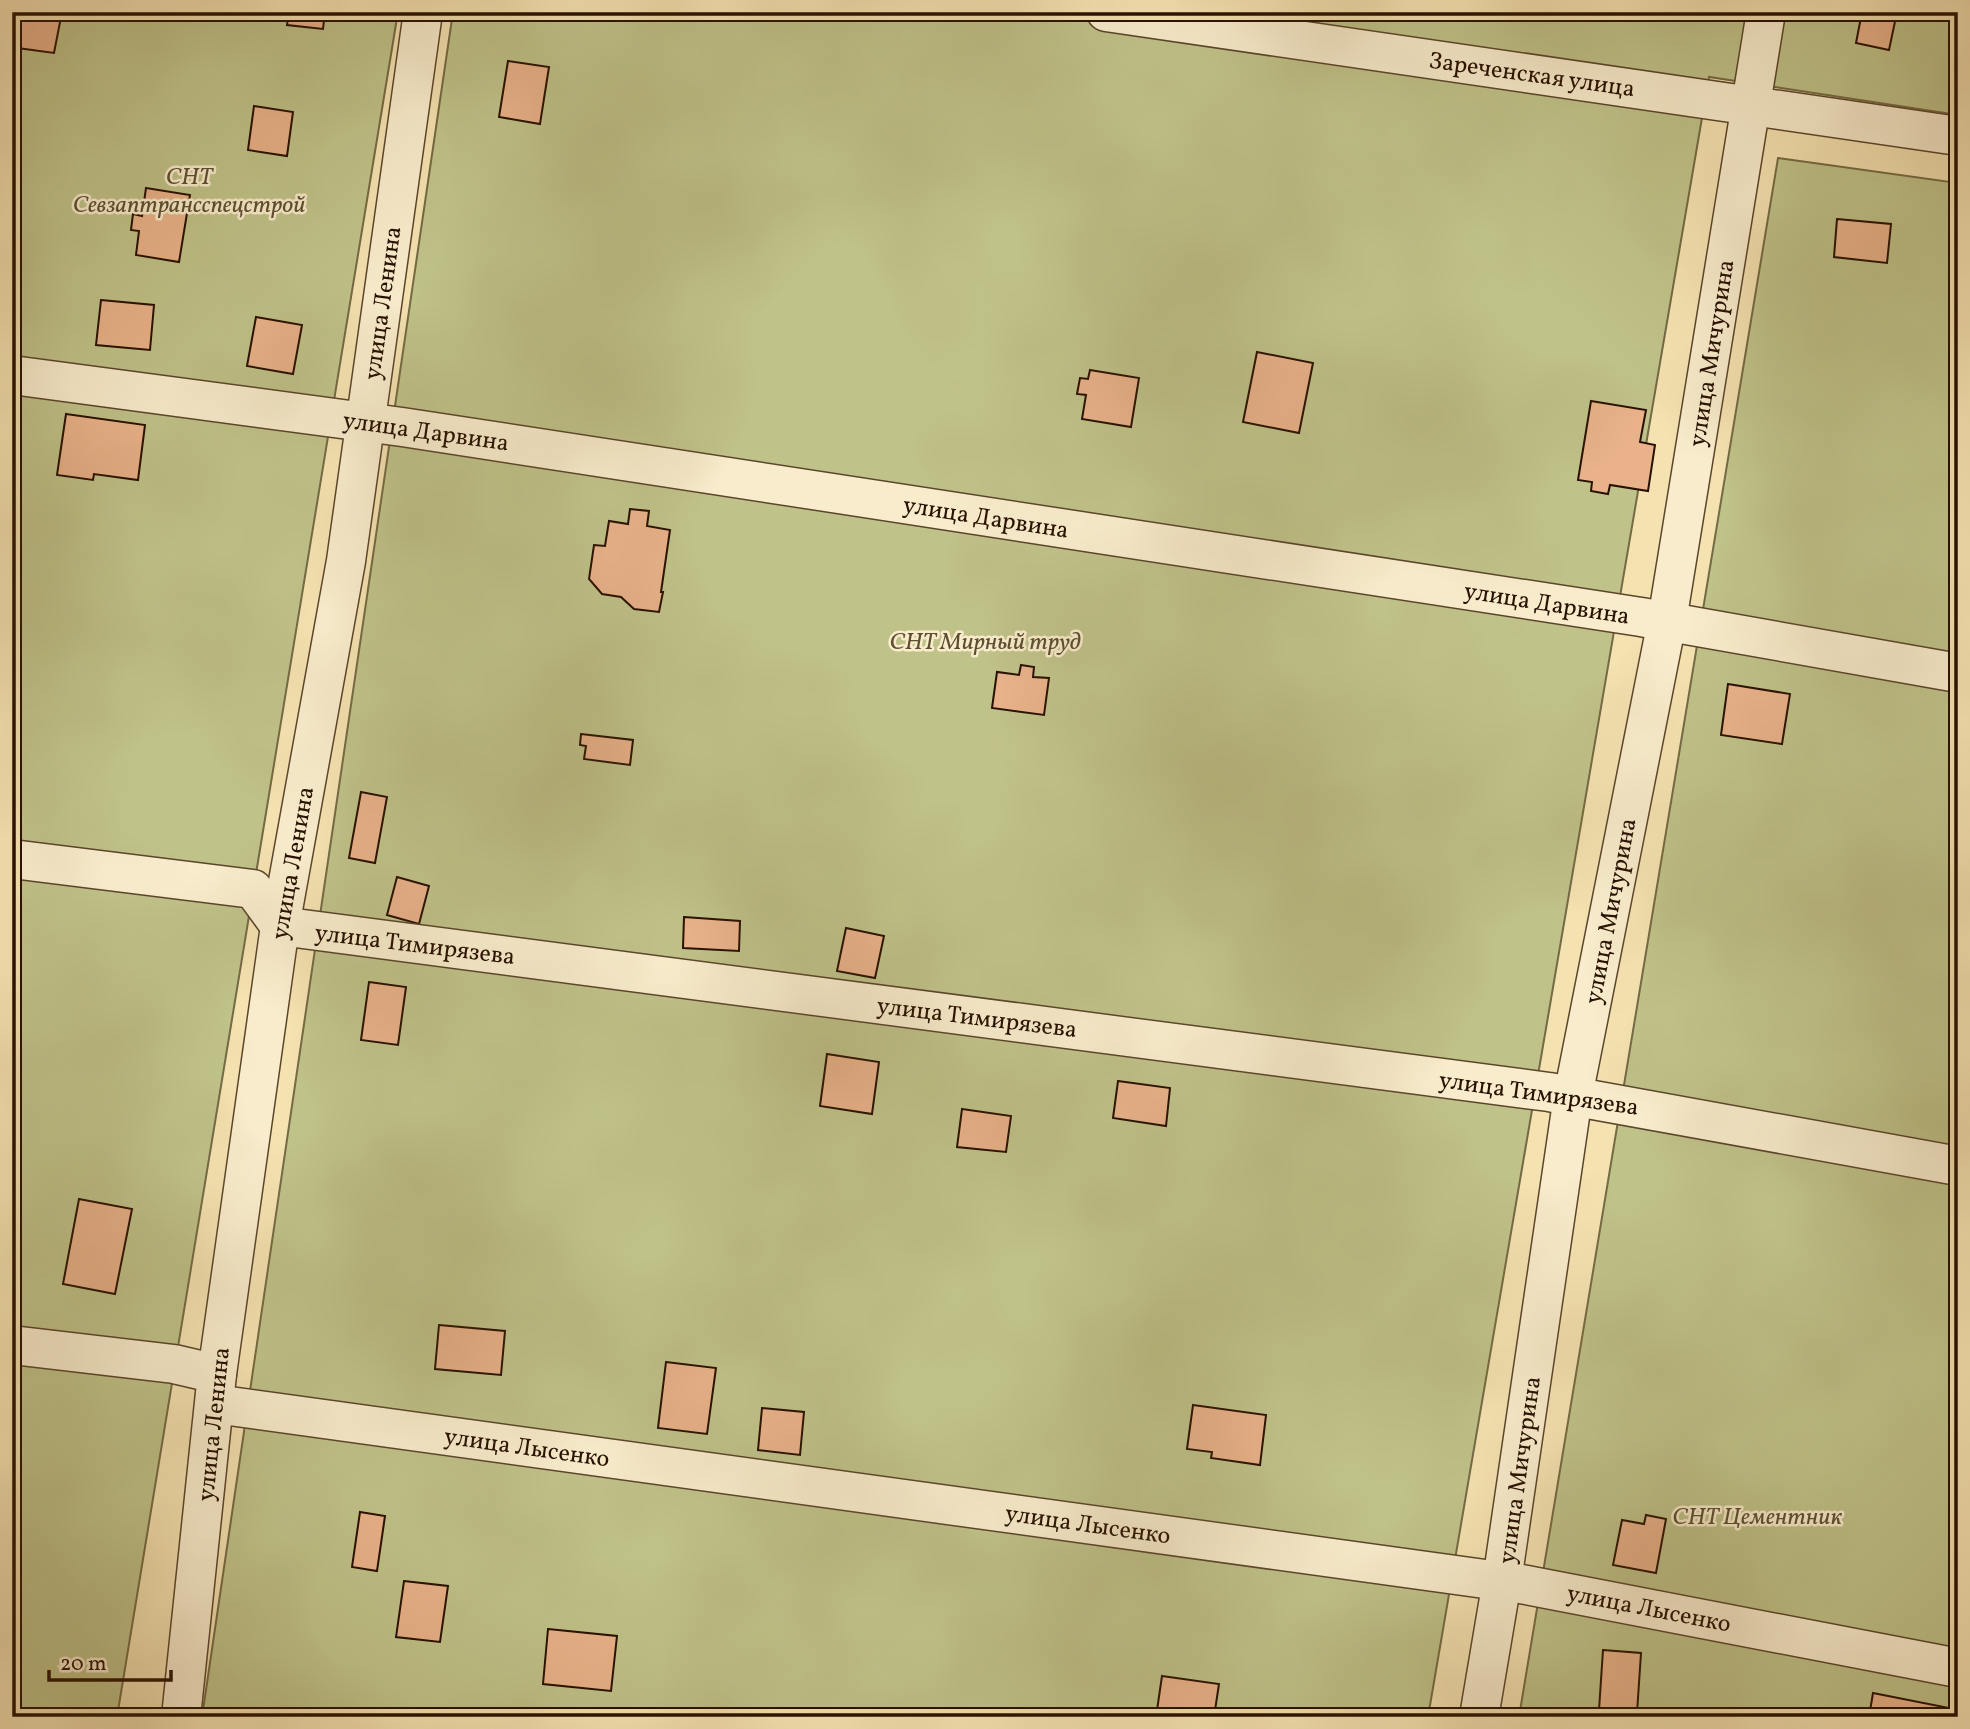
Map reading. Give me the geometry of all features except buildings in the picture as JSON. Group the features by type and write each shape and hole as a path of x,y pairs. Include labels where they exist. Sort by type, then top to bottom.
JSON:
{"street":[{"name":"улица Ленина","path":"181,1717 216,1389 280,926 346,561 423,12"},
{"name":"Зареченская улица","path":"1106,12 1958,136"},
{"name":"улица Мичурина","path":"1479,1717 1502,1581 1573,1096 1667,621 1766,12"},
{"name":"улица Дарвина","path":"12,375 366,421 1667,621 1958,673"},
{"name":"улица Тимирязева","path":"12,859 253,889 280,926 1573,1096 1958,1167"},
{"name":"улица Лысенко","path":"12,1345 174,1364 216,1389 1502,1581 1958,1668"}],"green space":[{"name":"СНТ Севзаптрансспецстрой","path":"12,12 398,12 117,1717 12,1717"},
{"name":"СНТ Мирный труд","path":"453,12 1958,12 1958,115 1709,77 1428,1717 202,1717"},
{"name":"СНТ Цементник","path":"1778,158 1958,183 1958,1717 1519,1717"}]}
